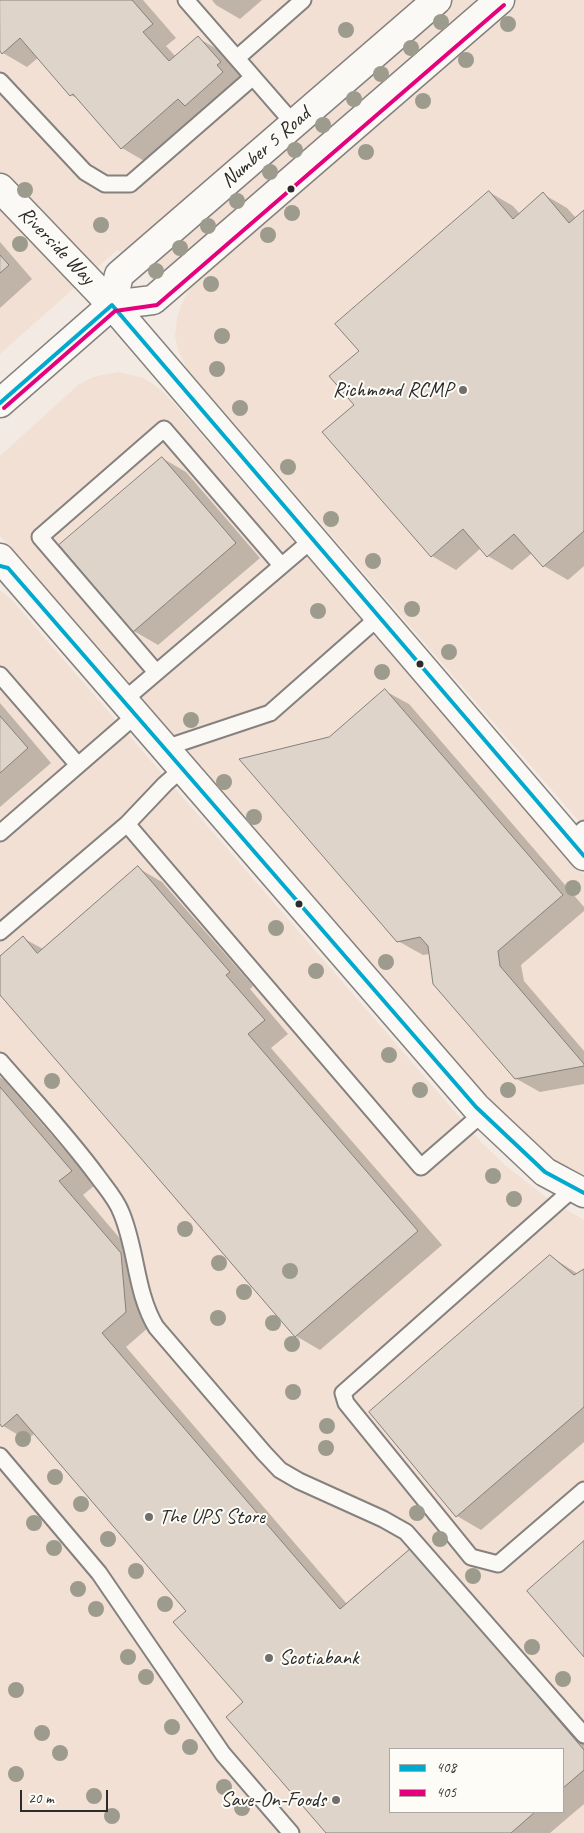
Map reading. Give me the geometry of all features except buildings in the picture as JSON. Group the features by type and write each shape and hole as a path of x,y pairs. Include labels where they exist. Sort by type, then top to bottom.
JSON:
{"street":[{"name":"Number 5 Road","path":"437,0 119,275 112,305 153,300 500,0"},
{"name":"Riverside Way","path":"0,188 112,305 475,728 580,842"},
{"path":"0,402 112,305"},
{"path":"3,564 483,1113 545,1172 579,1190"}],"lane":[{"path":"186,0 294,124"},
{"path":"237,58 304,0"},
{"path":"0,82 85,172 105,184 130,184 254,77"},
{"path":"156,672 40,537 47,530 164,429 281,564"},
{"path":"0,833 78,765 129,708 156,672 281,564 313,539"},
{"path":"165,748 270,713 380,616"},
{"path":"0,676 78,765"},
{"path":"0,932 127,824 182,769"},
{"path":"127,824 421,1167 483,1113"},
{"path":"0,1061 88,1163 121,1210 126,1224 143,1300 156,1327 264,1453 280,1470 299,1481 383,1519 406,1532 584,1735"},
{"path":"579,1190 343,1393 346,1402 471,1556 498,1564 584,1490"},
{"path":"0,1456 99,1573 223,1754 291,1833"}],"shaded area":[{"path":"0,0 584,0 584,827 187,369 178,350 175,336 177,318 191,286 117,250 0,354"},
{"path":"118,372 144,378 160,389 172,401 584,875 584,1182 547,1157 486,1099 0,536 0,456 78,385 93,377"},
{"path":"0,590 11,599 481,1142 505,1165 546,1197 584,1220 584,1833 0,1833"}],"transit line":[{"name":"405","path":"4,408 115,311 157,305 504,5"},
{"name":"408","path":"0,403 112,305 584,856"},
{"name":"408","path":"0,566 8,568 476,1107 545,1172 584,1193"}],"place":[{"name":"Richmond RCMP","path":"463,390"},
{"name":"The UPS Store","path":"149,1517"},
{"name":"Scotiabank","path":"269,1658"},
{"name":"Save-On-Foods","path":"336,1800"}]}
